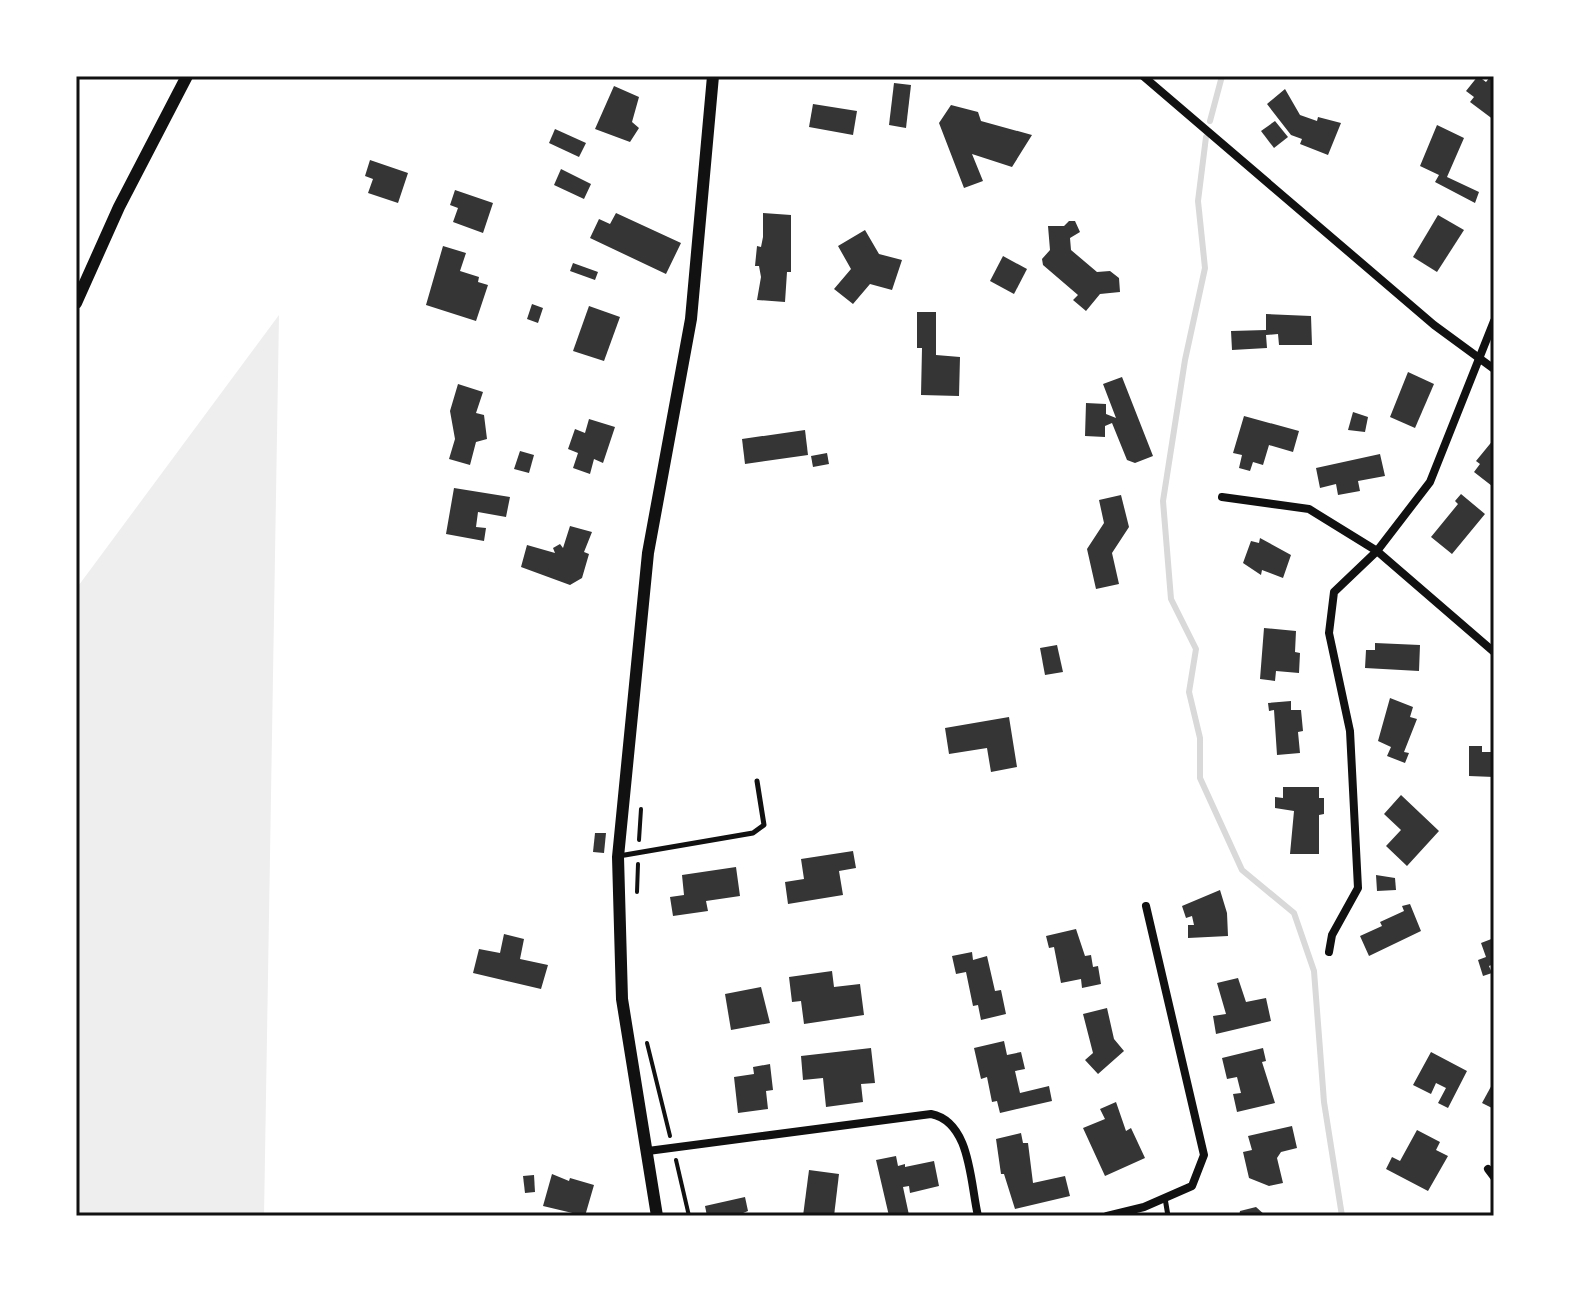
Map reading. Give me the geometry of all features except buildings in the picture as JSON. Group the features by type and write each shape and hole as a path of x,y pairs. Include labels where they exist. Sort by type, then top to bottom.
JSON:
{"street":[{"path":"76,303 119,207 187,76"},
{"path":"657,1216 622,999 618,857 648,553 691,319 713,76"},
{"path":"1143,76 1434,325 1494,369"},
{"path":"1329,952 1332,935 1358,888 1350,731 1329,633 1334,592 1377,551 1430,482 1494,321"},
{"path":"1222,497 1309,509 1377,551 1494,652"},
{"path":"1107,1216 1192,1186 1204,1155 1146,906"},
{"path":"648,1151 931,1114 942,1116 960,1133 978,1216"},
{"path":"1488,1169 1494,1177"}],"lane":[{"path":"618,857 753,833 764,825 757,781"},
{"path":"1165,1198 1168,1216"}],"path":[{"path":"636,903 641,798"},
{"path":"645,1029 689,1216"}],"shaded area":[{"path":"279,315 264,1216 76,1216 76,589"}],"waterway":[{"path":"1210,121 1222,76"},
{"path":"1206,137 1198,201 1205,268 1185,360 1163,501 1171,599 1196,649 1189,692 1200,738 1200,778 1242,870 1294,913 1314,971 1324,1102 1342,1216"}]}
